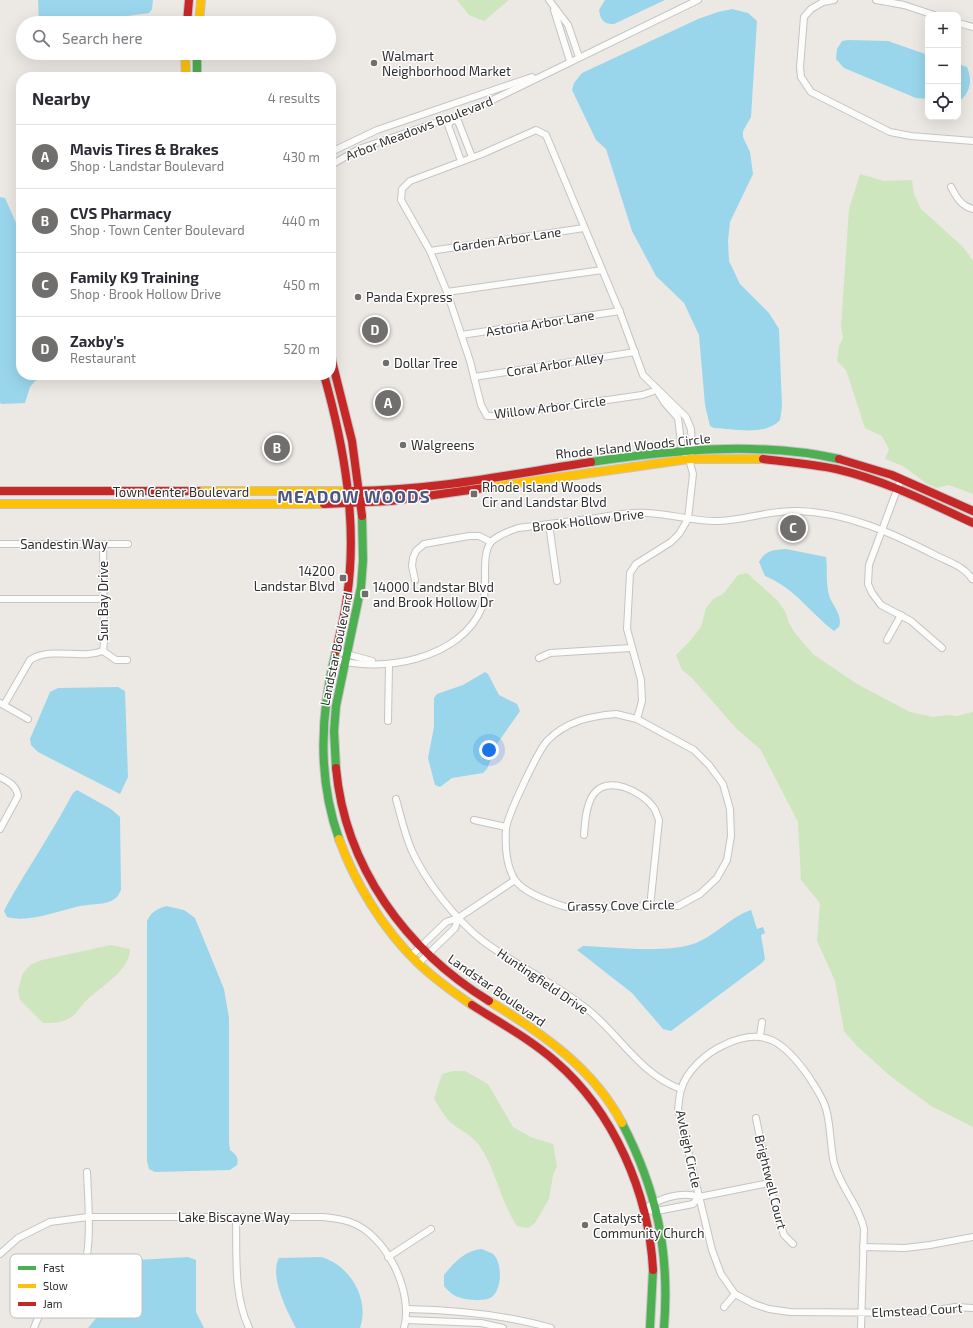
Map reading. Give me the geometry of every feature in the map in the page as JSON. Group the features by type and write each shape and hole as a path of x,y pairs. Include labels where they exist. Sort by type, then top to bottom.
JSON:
{"main road":[{"path":"188,16 189,0"},
{"path":"200,16 201,0"},
{"path":"186,60 186,72"},
{"path":"197,60 197,72"},
{"name":"Landstar Boulevard","path":"336,372 342,390 361,504 363,550 362,586 356,620 344,662 335,710 335,748 340,792 350,832 364,867 382,901 403,929 420,947 450,975 538,1032 593,1080 612,1106 631,1140 655,1201 664,1249 666,1276 667,1305 664,1328"},
{"name":"Landstar Boulevard","path":"325,380 338,432 348,504 351,545 349,586 323,717 323,745 327,793 338,837 353,871 373,905 411,956 454,992 531,1042 557,1063 578,1085 601,1115 620,1146 632,1174 644,1210 653,1266 650,1328"},
{"name":"Rhode Island Woods Circle","path":"359,491 392,490 682,450 751,448 807,453 856,464 901,479 973,511"},
{"name":"Rhode Island Woods Circle","path":"361,504 689,459 751,458 836,469 898,488 973,523"},
{"name":"Town Center Boulevard","path":"0,491 359,491"},
{"path":"154,491 154,504"},
{"name":"Town Center Boulevard","path":"0,504 361,504"}],"street":[{"path":"549,0 568,25 579,57"},
{"name":"Arbor Meadows Boulevard","path":"336,161 359,149 451,119 470,111 698,0"},
{"path":"834,0 823,2 811,9 804,18 800,67 801,77 811,92 890,132 911,136 973,141"},
{"path":"876,0 905,2 927,12"},
{"path":"554,7 570,61"},
{"path":"961,24 973,27"},
{"path":"562,37 571,34"},
{"name":"Arbor Meadows Boulevard","path":"336,150 377,130 446,105 550,71"},
{"path":"446,105 451,119 448,124 461,161"},
{"path":"451,119 458,121 472,157 536,130 546,135 620,311 643,376 686,417 691,429 692,449 689,459"},
{"path":"454,143 465,138"},
{"name":"Willow Arbor Circle","path":"472,157 410,181 402,189 401,200 430,251 447,292 474,377 481,405 487,416 496,416 642,395 657,390"},
{"path":"952,187 958,200 966,207 973,209"},
{"name":"Garden Arbor Lane","path":"430,251 584,228"},
{"path":"447,292 602,270"},
{"name":"Astoria Arbor Lane","path":"461,335 620,311"},
{"name":"Coral Arbor Alley","path":"474,377 635,352"},
{"path":"637,719 642,701 641,680 627,629 630,573 636,564 671,542 679,534 688,519 692,474 689,459 682,450 678,418 664,402 657,390"},
{"path":"804,464 807,453"},
{"path":"901,479 869,565 868,584 874,598 881,605 914,623 942,648"},
{"name":"Brook Hollow Drive","path":"491,542 506,532 549,524 627,513 647,513 688,519 726,521 773,511 797,511 827,514 858,522 915,545 962,569 972,579"},
{"path":"549,524 556,580"},
{"path":"335,655 344,662 389,664 417,659 443,649 460,638 473,624 481,608 486,591 485,557 491,542 479,536 469,536 424,544 416,551 413,558 412,566 415,580"},
{"name":"Sandestin Way","path":"0,544 128,544"},
{"name":"Sun Bay Drive","path":"2,704 30,660 36,656 45,654 93,654 103,651 103,544"},
{"path":"0,599 104,599"},
{"path":"887,640 901,615"},
{"path":"539,658 550,653 631,648"},
{"path":"103,651 116,660 127,660"},
{"path":"335,655 347,654 389,664"},
{"path":"388,721 389,664"},
{"path":"2,704 28,719"},
{"name":"Grassy Cove Circle","path":"616,714 637,719 694,750 709,765 723,784 730,809 732,836 727,860 717,878 700,894 678,906 566,907 549,902 533,894 515,880 507,854 506,827 536,757 547,741 570,724 593,716 616,714"},
{"path":"0,777 12,784 17,790 18,796 0,829"},
{"path":"584,835 592,796 600,788 611,785 622,786 645,799 654,808 658,820 650,907"},
{"name":"Huntingfield Drive","path":"396,799 412,852 430,881 458,918 483,941 565,993 593,1014 648,1072 666,1084 681,1089"},
{"path":"474,820 506,827"},
{"path":"411,956 446,922 458,918 515,880"},
{"path":"419,963 455,928 458,918"},
{"path":"760,1036 762,1022"},
{"name":"Avleigh Circle","path":"734,1294 721,1274 715,1256 699,1197 678,1108 681,1089 692,1070 720,1047 739,1038 760,1036 776,1042 788,1051 819,1092 826,1109 834,1163 841,1182 861,1216 864,1229 861,1328"},
{"name":"Brightwell Court","path":"756,1118 769,1183 784,1235 793,1244"},
{"path":"86,1254 88,1217 87,1172"},
{"path":"644,1210 655,1201 690,1193 699,1197 769,1183"},
{"path":"644,1210 657,1211 693,1204 699,1197"},
{"name":"Lake Biscayne Way","path":"0,1254 18,1238 50,1222 88,1217 323,1217 350,1222 370,1234 388,1257 400,1276 404,1289 407,1309 404,1328"},
{"path":"236,1217 238,1288 240,1302 249,1328"},
{"path":"388,1257 431,1229"},
{"path":"863,1247 905,1248 930,1246 973,1237"},
{"path":"724,1307 734,1294 754,1304 769,1309 790,1312 861,1313"},
{"name":"Elmstead Court","path":"861,1313 919,1313 955,1307 973,1308"},
{"path":"407,1309 454,1310 483,1313 551,1328"},
{"path":"453,1321 454,1310"},
{"path":"34,1328 38,1318"},
{"path":"406,1320 481,1323 503,1328"}],"green space":[{"path":"457,0 509,0 484,21 469,15"},
{"path":"860,174 884,181 912,180 914,194 921,209 963,247 973,261 973,494 949,485 936,488 926,483 903,466 885,459 889,449 882,436 865,428 846,370 837,361 839,346 843,338 841,326 849,209"},
{"path":"747,573 777,600 785,611 789,623 795,633 813,654 857,684 910,712 933,717 947,715 957,716 973,712 973,1127 931,1106 889,1075 857,1046 844,1031 835,981 817,941 820,903 801,880 798,822 760,749 736,728 691,677 682,670 676,655 701,627 706,608 713,599 723,594 738,575"},
{"path":"111,945 130,949 129,957 125,964 114,978 87,1000 75,1014 67,1020 54,1023 43,1023 20,1000 18,990 23,973 30,965 42,960"},
{"path":"453,1071 465,1071 488,1084 513,1127 531,1137 553,1144 557,1166 553,1175 549,1199 535,1223 528,1228 517,1226 511,1216 490,1164 479,1145 450,1122 434,1099 442,1074"}],"water":[{"path":"38,0 153,0 152,9 149,13 127,16 39,16"},
{"path":"605,0 665,0 614,24 608,24 603,21 599,10"},
{"path":"732,9 748,13 757,21 751,117 743,131 743,137 750,152 753,174 730,222 728,241 729,261 740,284 769,313 779,329 782,407 780,420 774,425 758,430 714,428 710,426 705,405 699,335 684,303 656,276 632,231 606,149 596,140 572,90 574,83 582,73 698,19"},
{"path":"842,41 888,41 925,54 925,99 916,98 844,68 836,59 837,49"},
{"path":"961,65 967,67 970,76 969,88 962,99"},
{"path":"0,197 5,198 16,223 16,380 37,380 30,387 25,403 1,404"},
{"path":"786,549 826,557 828,593 838,612 840,620 839,627 834,631 794,594 776,581 765,576 759,562 764,555 770,551"},
{"path":"485,672 488,674 499,695 517,704 520,711 497,744 487,769 483,773 452,778 440,787 435,785 428,758 434,727 434,698 437,694 463,685"},
{"path":"118,687 125,691 128,777 120,794 38,752 31,745 30,739 50,692 58,688"},
{"path":"77,790 111,809 120,817 121,890 119,894 113,900 104,903 80,906 44,916 25,919 7,917 4,911 8,903 73,793"},
{"path":"166,906 184,910 195,918 224,989 229,1018 229,1142 230,1150 238,1160 237,1165 230,1170 155,1172 149,1169 147,1161 147,921 150,915 155,911"},
{"path":"751,910 757,929 763,927 765,933 761,935 765,959 762,963 671,1031 663,1029 632,993 577,950 583,946 656,949 684,946 703,940 736,917"},
{"path":"482,1249 493,1254 498,1263 500,1280 497,1291 491,1298 482,1300 458,1297 444,1286 444,1275 460,1258 470,1252"},
{"path":"188,1257 196,1260 196,1312 204,1328 88,1328 96,1318 142,1318 142,1260"},
{"path":"321,1257 341,1267 349,1275 355,1285 360,1295 362,1306 360,1328 296,1328 280,1293 276,1274 276,1265 279,1258"}],"traffic: fast":[{"path":"197,60 197,72"},
{"path":"591,462 653,454 715,449 778,450 809,453 839,459"},
{"path":"336,768 334,731 336,706 361,587 363,560 362,516"},
{"path":"336,651 327,698 323,745 327,792 339,839"},
{"path":"622,1123 644,1173 658,1222 663,1248 665,1274 664,1328"},
{"path":"650,1328 653,1270"}],"traffic: slow":[{"path":"200,16 201,0"},
{"path":"185,60 186,72"},
{"path":"491,487 689,459 763,459"},
{"path":"198,491 352,491"},
{"path":"0,504 324,504"},
{"path":"339,839 362,889 371,905 393,935 430,974 472,1005"},
{"path":"489,1001 547,1039 564,1053 596,1085 610,1103 622,1123"}],"traffic: jam":[{"path":"188,16 189,0"},
{"path":"336,377 352,441 362,516"},
{"path":"325,380 338,429 350,513 350,569 345,610 336,651"},
{"path":"763,459 836,469 871,479 906,492 973,523"},
{"path":"839,459 892,475 973,511"},
{"path":"352,491 442,485 591,462"},
{"path":"324,504 391,501 491,487"},
{"path":"0,491 198,491"},
{"path":"336,768 342,804 352,839 366,872 385,902 406,931 431,957 459,980 489,1001"},
{"path":"472,1005 525,1038 555,1061 576,1081 595,1104 611,1129 625,1156 636,1183 650,1241 653,1270"}],"place":[{"name":"Walmart Neighborhood Market","path":"374,63"},
{"name":"Panda Express","path":"358,297"},
{"name":"Zaxby's","path":"375,330"},
{"name":"Dollar Tree","path":"386,363"},
{"name":"Mavis Tires & Brakes","path":"388,403"},
{"name":"Walgreens","path":"403,445"},
{"name":"CVS Pharmacy","path":"277,448"},
{"name":"Rhode Island Woods Cir and Landstar Blvd","path":"474,494"},
{"name":"Family K9 Training","path":"793,528"},
{"name":"14200 Landstar Blvd","path":"343,578"},
{"name":"14000 Landstar Blvd and Brook Hollow Dr","path":"365,594"},
{"name":"Catalyst Community Church","path":"585,1225"}],"district":[{"name":"MEADOW WOODS","path":"354,497"}]}
